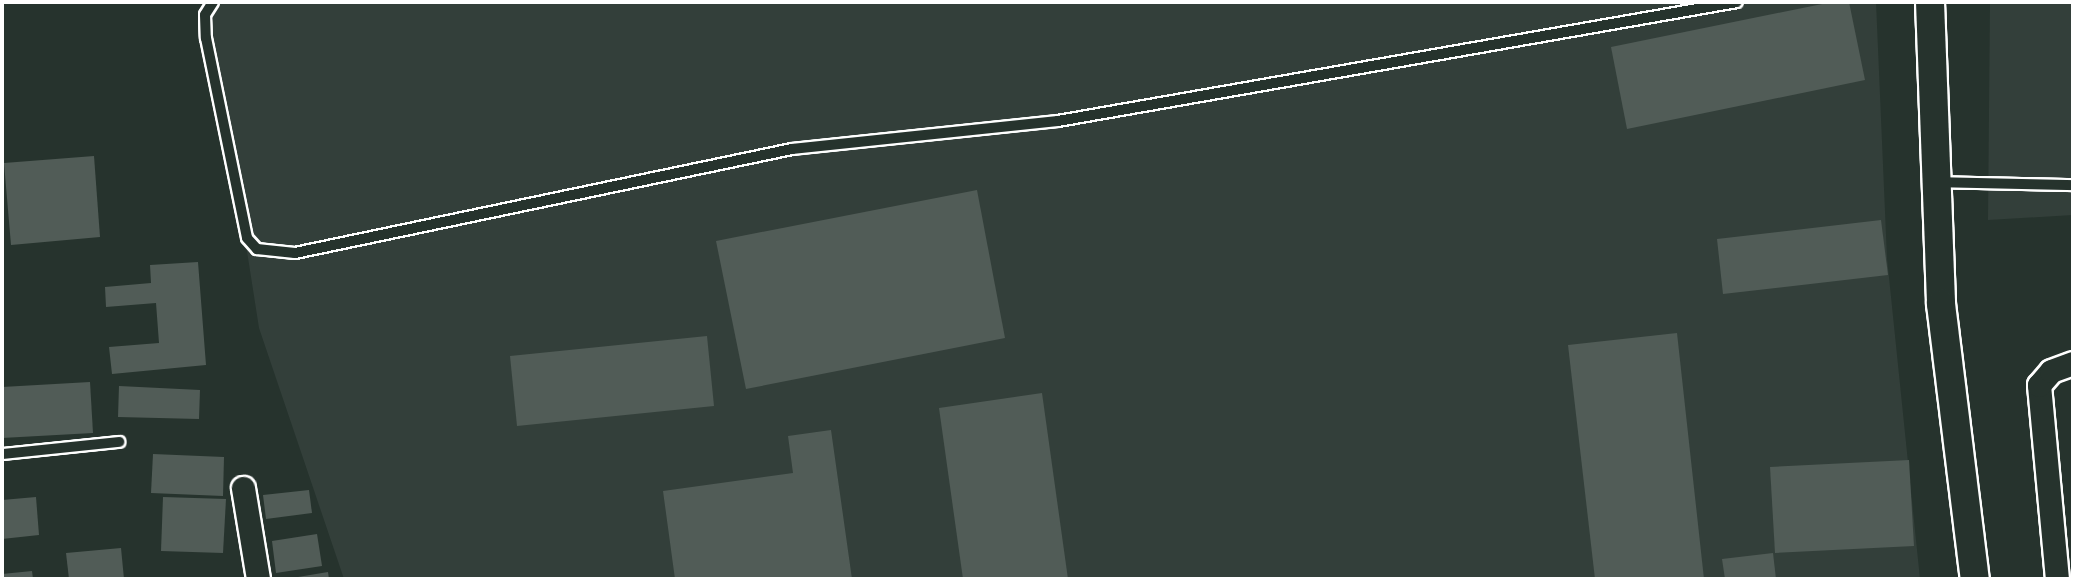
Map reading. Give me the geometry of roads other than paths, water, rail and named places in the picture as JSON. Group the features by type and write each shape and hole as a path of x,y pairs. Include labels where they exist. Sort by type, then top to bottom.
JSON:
{"street":[{"path":"1930,2 1941,303 1975,579"},
{"path":"2057,579 2039,385 2050,371 2073,363"},
{"path":"243,488 258,579"}],"lane":[{"path":"213,2 205,15 206,38 247,238 257,249 295,253 792,149 1058,121 1737,2"},
{"path":"1937,182 2073,185"},
{"path":"2,454 119,442"}]}
